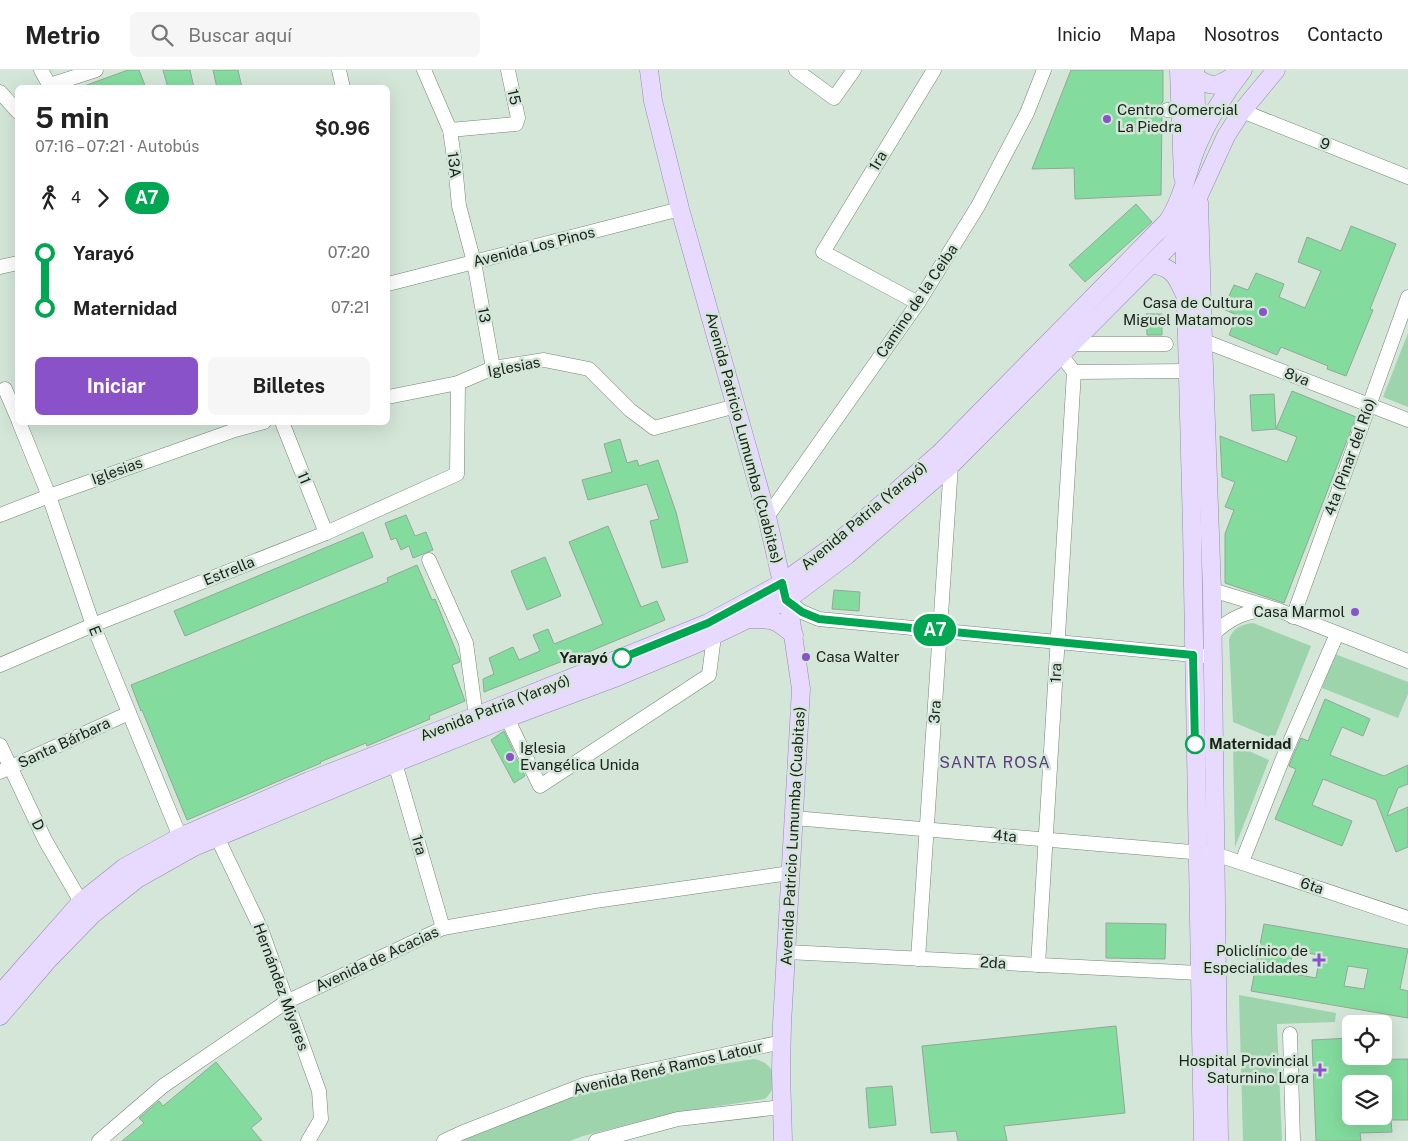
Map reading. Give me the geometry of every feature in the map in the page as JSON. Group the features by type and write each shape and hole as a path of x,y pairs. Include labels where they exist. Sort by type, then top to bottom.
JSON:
{"main road":[{"name":"Avenida Patricio Lumumba (Cuabitas)","path":"649,70 653,101 680,209 767,517 789,608 801,689 782,1042 783,1141"},
{"path":"1191,191 1242,111 1276,70"},
{"path":"1190,72 1206,84 1216,85 1243,71"},
{"path":"1197,146 1213,113 1243,71"},
{"path":"1190,72 1174,110 1199,231 1195,338 1212,590 1220,1141"},
{"path":"1190,72 1197,146 1184,228 1186,297 1195,338 1188,371 1203,1141"},
{"name":"Avenida Patria (Yarayó)","path":"0,994 81,902 125,867 180,837 312,788 711,629 746,619 784,591 940,453 1168,221 1191,191"},
{"name":"Avenida Patria (Yarayó)","path":"0,1016 49,959 93,914 137,879 194,847 312,788 395,763 477,723 508,718 617,677 784,591 809,584 847,556 951,465 1169,246 1184,228"},
{"path":"1151,264 1163,266 1170,270 1179,282 1186,297"},
{"path":"746,619 771,619 794,634"}],"street":[{"path":"41,70 49,85"},
{"path":"53,85 96,70"},
{"path":"339,70 342,85"},
{"name":"13A","path":"424,70 450,130 459,206 474,262"},
{"name":"15","path":"450,130 516,124 518,118 508,70"},
{"path":"796,70 834,98 854,70"},
{"name":"1ra","path":"918,303 823,252 934,70"},
{"name":"Camino de la Ceiba","path":"767,517 918,303 978,206 1027,113 1044,70"},
{"path":"0,92 15,109"},
{"name":"9","path":"1242,111 1408,177"},
{"name":"Avenida Los Pinos","path":"390,283 680,209"},
{"name":"13","path":"474,262 493,368"},
{"path":"0,267 15,264"},
{"name":"4ta (Pinar del Río)","path":"1293,617 1408,297"},
{"name":"8va","path":"1195,338 1408,420"},
{"path":"1166,344 1066,350 1074,372 1188,371"},
{"name":"Iglesias","path":"390,397 458,383 493,368 544,360 589,369 630,410 654,428 736,406"},
{"name":"1ra","path":"1038,965 1074,372"},
{"name":"Estrella","path":"0,665 93,625 326,532 457,474 458,383"},
{"path":"8,388 15,410"},
{"name":"E","path":"20,425 49,496 93,625 180,837"},
{"name":"Iglesias","path":"0,515 253,425"},
{"name":"11","path":"283,425 326,532"},
{"name":"3ra","path":"918,959 951,465"},
{"path":"429,560 466,643 477,723"},
{"path":"1212,590 1278,610 1408,661"},
{"path":"784,591 802,612 819,619 1213,657"},
{"path":"1212,635 1222,626 1239,616 1257,610 1278,610"},
{"path":"508,718 540,786 709,676 711,629"},
{"path":"1242,862 1285,753 1337,634"},
{"name":"Santa Bárbara","path":"5,770 129,713"},
{"name":"D","path":"0,745 5,770 81,902"},
{"name":"1ra","path":"395,763 443,928"},
{"name":"4ta","path":"794,818 1216,854"},
{"name":"Hernández Miyares","path":"217,837 261,929 319,1091 321,1119 308,1141"},
{"name":"6ta","path":"1216,854 1408,918"},
{"name":"Avenida de Acacias","path":"99,1141 163,1086 286,1002 443,928 595,901 790,873"},
{"name":"2da","path":"787,952 1199,973"},
{"path":"1290,1034 1293,1141"},
{"name":"Avenida René Ramos Latour","path":"444,1141 586,1084 782,1042"},
{"path":"596,1141 678,1119 782,1106"}],"green space":[{"path":"1408,333 1408,407 1383,397"},
{"path":"1253,623 1311,646 1274,739 1233,722 1229,640 1232,632 1238,627"},
{"path":"1335,654 1408,682 1408,694 1398,718 1322,688"},
{"path":"1233,744 1269,760 1235,847"},
{"path":"1239,995 1336,1013 1335,1022 1277,1024 1282,1141 1243,1141"},
{"path":"754,1059 767,1065 774,1075 773,1087 765,1099 673,1113 570,1141 458,1141 571,1097 665,1073"}],"building":[{"path":"128,70 139,70 145,85 87,85"},
{"path":"163,70 190,70 193,85 167,85"},
{"path":"213,70 238,70 241,85 216,85"},
{"name":"Centro Comercial La Piedra","path":"1071,70 1163,70 1163,102 1158,110 1162,117 1161,195 1075,199 1074,168 1032,169"},
{"path":"1136,204 1152,222 1085,282 1069,265"},
{"path":"1351,226 1396,244 1370,309 1373,310 1346,376 1327,369 1328,366 1281,347 1277,355 1229,335 1237,315 1223,309 1234,285 1248,290 1256,273 1284,284 1279,297 1305,308 1321,271 1298,262 1307,237 1341,251"},
{"path":"1146,314 1162,314 1162,335 1147,335"},
{"path":"1292,391 1356,417 1284,603 1225,583 1225,534 1234,510 1225,507 1235,482 1222,477 1220,436 1287,462 1297,437 1276,429"},
{"path":"1274,394 1276,429 1252,431 1250,395"},
{"path":"620,439 627,463 637,460 639,466 658,460 676,512 688,562 662,568 650,521 659,519 647,484 588,500 582,480 612,472 604,444"},
{"path":"406,515 415,536 426,532 433,550 413,558 409,546 401,550 396,538 391,540 385,523"},
{"path":"608,526 641,607 657,601 665,620 574,658 484,692 483,679 494,674 489,658 513,647 519,660 540,651 533,635 548,629 554,644 603,624 569,542"},
{"path":"363,532 373,557 185,636 174,611"},
{"path":"545,557 561,596 527,610 511,571"},
{"path":"417,565 432,600 435,599 460,661 452,665 465,701 429,716 430,719 367,746 366,743 187,820 131,685 388,582 387,578"},
{"path":"834,590 860,592 859,611 832,609"},
{"path":"1325,699 1370,719 1363,736 1342,727 1330,755 1384,776 1408,765 1408,784 1398,788 1387,816 1408,807 1408,847 1396,852 1376,800 1323,779 1312,805 1352,821 1342,846 1275,819 1296,769 1289,766 1293,756 1301,738 1308,741"},
{"name":"Iglesia Evangélica Unida","path":"504,731 525,776 514,783 491,740"},
{"path":"1106,923 1166,924 1165,959 1106,958"},
{"path":"1264,924 1408,949 1400,989 1408,991 1408,1018 1251,991","holes":["1293,951 1320,955 1316,978 1289,973","1348,966 1368,969 1364,989 1344,986"]},
{"path":"1116,1026 1125,1113 1004,1126 1007,1141 958,1141 956,1131 931,1133 922,1046"},
{"path":"1342,1038 1342,1065 1392,1065 1392,1059 1408,1059 1408,1120 1392,1120 1392,1075 1342,1075 1342,1125 1391,1125 1392,1132 1360,1133 1361,1141 1316,1141 1312,1040"},
{"path":"216,1062 262,1119 251,1128 262,1141 122,1141 144,1123 139,1118 159,1101 163,1106"},
{"path":"892,1086 896,1125 869,1128 866,1088"}],"bus line":[{"name":"A7","path":"622,658 708,623 782,583 786,600 802,612 819,619 1193,655 1195,744"}],"place":[{"name":"Centro Comercial La Piedra","path":"1107,119"},
{"name":"Casa de Cultura Miguel Matamoros","path":"1263,312"},
{"name":"Casa Marmol","path":"1355,612"},
{"name":"Casa Walter","path":"806,657"},
{"name":"Yarayó","path":"622,658"},
{"name":"Maternidad","path":"1195,744"},
{"name":"Iglesia Evangélica Unida","path":"510,757"},
{"name":"Policlínico de Especialidades","path":"1319,960"},
{"name":"Hospital Provincial Saturnino Lora","path":"1320,1070"}],"district":[{"name":"SANTA ROSA","path":"995,762"}]}
